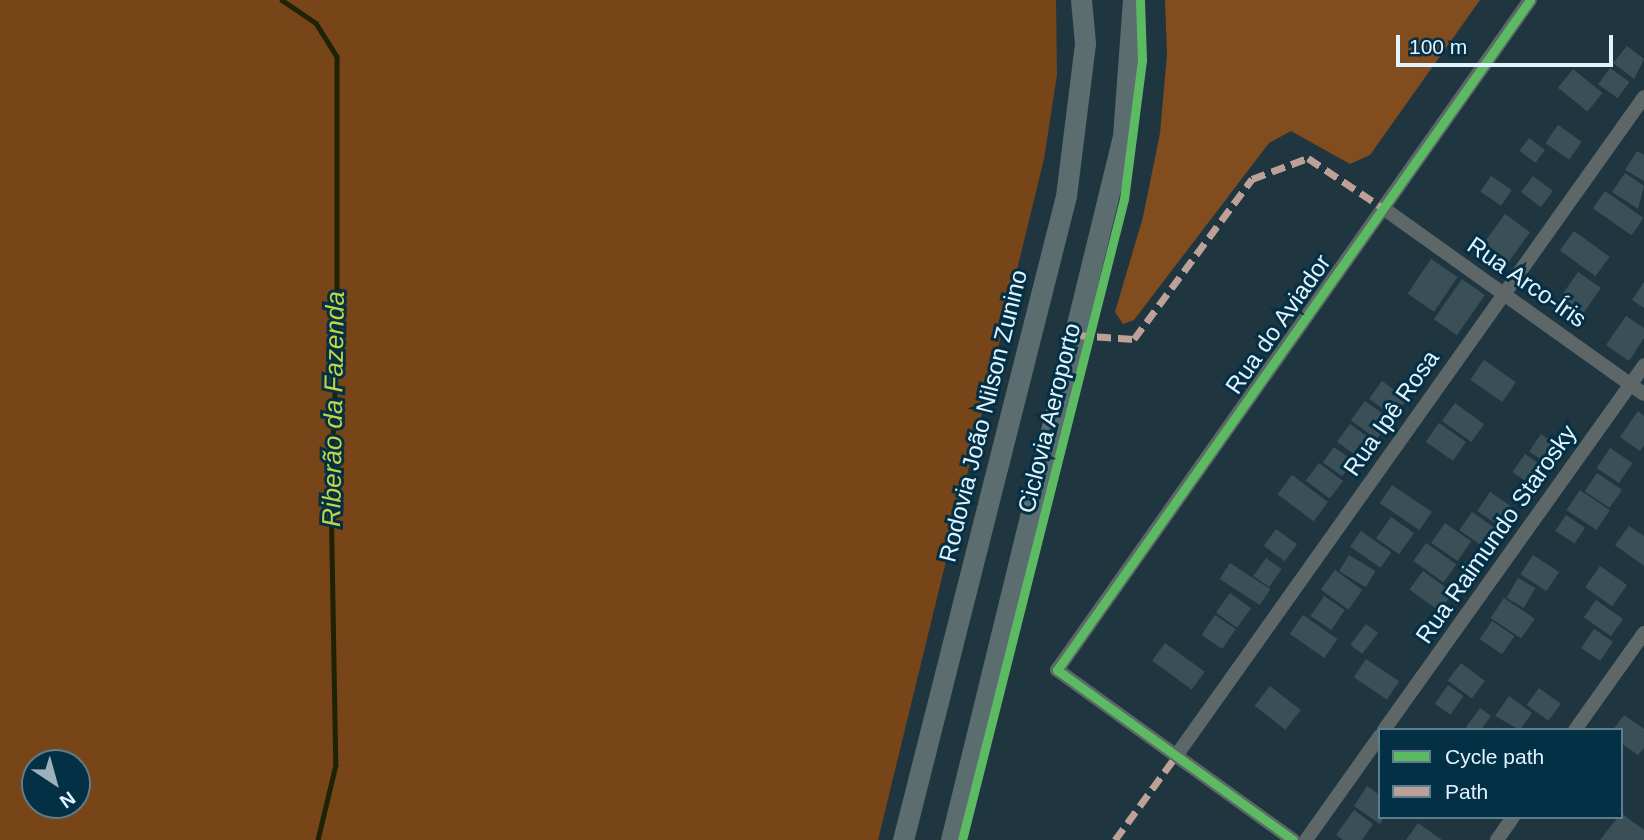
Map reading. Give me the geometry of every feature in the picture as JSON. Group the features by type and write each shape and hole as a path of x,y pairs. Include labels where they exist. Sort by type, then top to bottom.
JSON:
{"highway":[{"name":"Rodovia João Nilson Zunino","path":"903,840 1066,196 1085,44 1081,0"},
{"path":"951,840 1121,149 1133,0"}],"street":[{"name":"Rua do Aviador","path":"1176,756 1057,670 1530,0"},
{"name":"Rua Ipê Rosa","path":"1176,756 1644,97"},
{"name":"Rua Arco-Íris","path":"1383,208 1644,394"},
{"name":"Rua Raimundo Starosky","path":"1385,728 1644,365"},
{"path":"1576,728 1644,634"},
{"path":"1306,840 1378,739"},
{"path":"1176,756 1293,840"},
{"path":"1497,840 1512,819"}],"shaded area":[{"path":"0,0 1056,0 1057,75 1044,159 878,840 0,840"},
{"path":"1165,0 1480,0 1370,155 1350,164 1291,131 1269,143 1134,320 1123,324 1115,312 1143,217 1160,133 1167,54"}],"building":[{"path":"1627,46 1644,59 1634,79 1613,63"},
{"path":"1610,68 1629,82 1618,98 1598,84"},
{"path":"1573,69 1603,93 1587,112 1558,88"},
{"path":"1558,125 1582,142 1569,160 1545,143"},
{"path":"1529,138 1545,150 1535,163 1519,151"},
{"path":"1637,151 1644,155 1644,181 1625,170"},
{"path":"1625,173 1644,186 1638,209 1612,192"},
{"path":"1491,176 1512,190 1501,206 1480,192"},
{"path":"1533,176 1553,191 1541,207 1521,192"},
{"path":"1605,191 1644,218 1631,235 1593,208"},
{"path":"1505,214 1530,232 1500,273 1475,255"},
{"path":"1574,231 1610,257 1595,276 1560,250"},
{"path":"1431,259 1458,277 1434,312 1408,294"},
{"path":"1578,272 1601,288 1575,326 1552,310"},
{"path":"1462,279 1485,295 1457,335 1434,319"},
{"path":"1644,282 1644,308 1632,300"},
{"path":"1626,316 1644,328 1644,338 1629,361 1606,345"},
{"path":"1484,360 1516,382 1502,402 1470,380"},
{"path":"1382,381 1407,399 1394,417 1369,399"},
{"path":"1365,401 1391,420 1377,439 1351,420"},
{"path":"1455,403 1484,424 1471,442 1442,421"},
{"path":"1638,411 1644,416 1644,445 1640,451 1620,437"},
{"path":"1439,423 1466,442 1453,461 1426,442"},
{"path":"1350,424 1375,442 1362,460 1337,442"},
{"path":"1541,434 1562,448 1550,465 1529,451"},
{"path":"1334,447 1353,461 1342,476 1323,462"},
{"path":"1610,448 1632,463 1619,483 1597,468"},
{"path":"1525,454 1549,471 1536,489 1512,472"},
{"path":"1319,463 1343,481 1330,499 1306,481"},
{"path":"1597,473 1622,490 1610,508 1585,491"},
{"path":"1292,475 1328,502 1313,521 1278,494"},
{"path":"1392,485 1432,512 1419,530 1380,503"},
{"path":"1580,490 1610,510 1596,530 1567,510"},
{"path":"1490,492 1518,511 1505,530 1477,511"},
{"path":"1472,512 1495,528 1482,546 1459,530"},
{"path":"1566,515 1585,528 1574,544 1555,531"},
{"path":"1391,517 1414,533 1399,554 1376,538"},
{"path":"1445,523 1471,541 1457,561 1431,543"},
{"path":"1629,526 1644,536 1644,566 1615,545"},
{"path":"1276,529 1297,544 1285,561 1264,546"},
{"path":"1361,531 1391,552 1380,568 1350,547"},
{"path":"1426,543 1456,564 1444,582 1413,561"},
{"path":"1349,555 1376,571 1366,587 1339,571"},
{"path":"1533,555 1559,572 1546,591 1520,574"},
{"path":"1266,558 1282,569 1269,587 1253,576"},
{"path":"1230,563 1270,589 1260,605 1220,579"},
{"path":"1600,566 1627,585 1612,606 1585,587"},
{"path":"1335,570 1363,590 1348,609 1321,589"},
{"path":"1423,571 1453,593 1439,611 1409,590"},
{"path":"1518,578 1535,588 1524,608 1506,598"},
{"path":"1230,593 1251,608 1237,628 1216,612"},
{"path":"1324,596 1345,610 1331,630 1311,616"},
{"path":"1504,598 1535,619 1521,639 1491,618"},
{"path":"1596,600 1623,619 1611,636 1584,617"},
{"path":"1215,615 1236,629 1222,649 1202,635"},
{"path":"1303,615 1337,639 1324,658 1290,634"},
{"path":"1492,621 1514,636 1502,654 1480,639"},
{"path":"1366,624 1378,633 1362,654 1350,645"},
{"path":"1594,629 1613,642 1600,661 1581,648"},
{"path":"1165,643 1205,672 1192,690 1152,661"},
{"path":"1366,659 1399,681 1387,700 1354,677"},
{"path":"1461,663 1485,681 1472,699 1448,681"},
{"path":"1448,685 1464,696 1450,715 1435,704"},
{"path":"1270,686 1301,710 1285,730 1255,706"},
{"path":"1539,688 1561,704 1548,721 1527,705"},
{"path":"1509,696 1532,713 1521,728 1495,716"},
{"path":"1480,708 1491,716 1482,728 1466,727"},
{"path":"1624,715 1644,729 1644,748 1638,755 1623,744 1623,728 1614,728"},
{"path":"1367,786 1378,794 1378,819 1383,819 1380,824 1354,806"},
{"path":"1354,810 1373,824 1362,840 1343,840 1336,835"},
{"path":"1623,814 1644,830 1644,840 1600,840 1616,819 1623,819"},
{"path":"1418,823 1442,840 1406,840"}],"waterway":[{"name":"Riberão da Fazenda","path":"282,0 316,23 337,56 337,343 331,491 336,765 318,840"}],"marked path":[{"path":"1076,335 1134,339 1252,179 1308,158 1383,208"},
{"path":"1115,840 1176,756"}],"cycle path":[{"name":"Ciclovia Aeroporto","path":"962,840 1124,199 1142,60 1140,0"},
{"path":"1293,840 1057,670 1530,0"}]}
